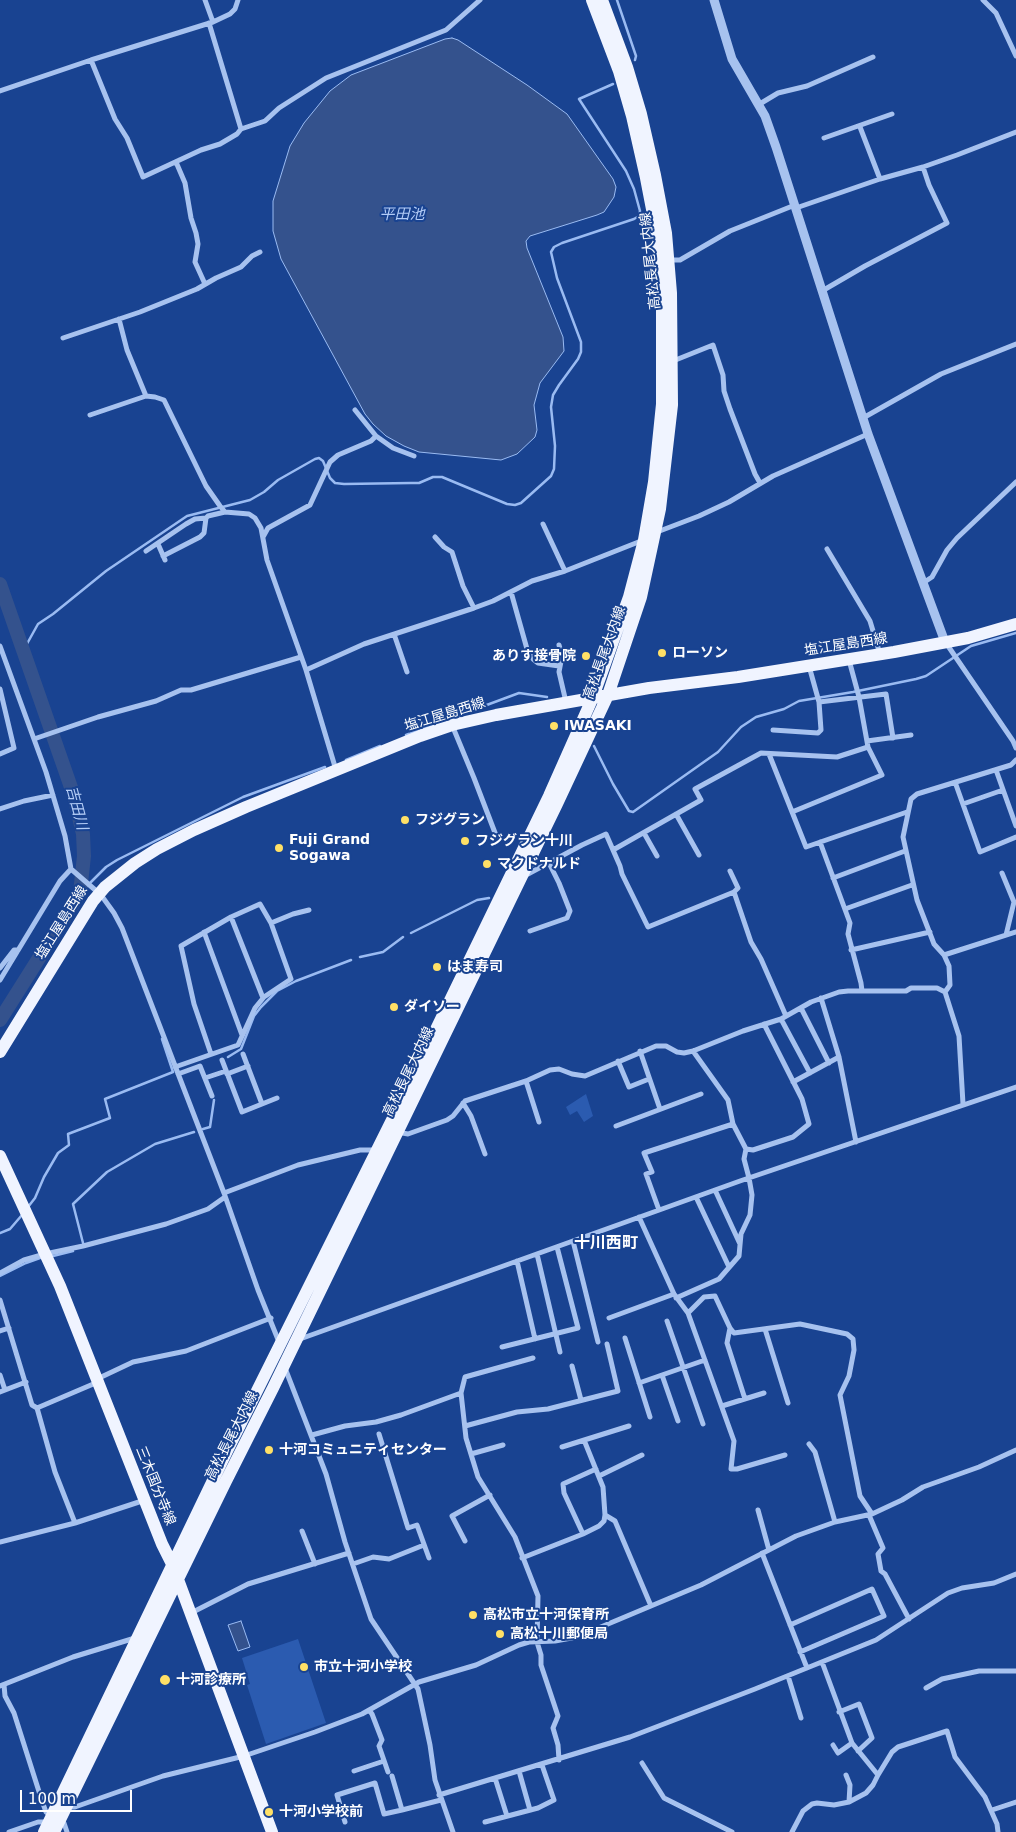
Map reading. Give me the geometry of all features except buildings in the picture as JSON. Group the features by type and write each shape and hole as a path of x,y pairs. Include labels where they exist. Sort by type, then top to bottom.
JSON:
{"main road":[{"name":"高松長尾大内線","path":"56,1821 138,1638 280,1345 381,1152 523,872 608,695 641,598 650,536 662,404 662,294 657,235 632,116 619,71 592,0"},
{"name":"高松長尾大内線","path":"392,1130 549,796 593,697 650,536 664,484 672,405 673,361 671,293 666,233 641,114 627,68 602,0"},
{"name":"塩江屋島西線","path":"0,1052 96,891 135,863 183,836 246,807 420,736 452,725 496,714 593,697 880,654 949,647 1016,624"},
{"name":"高松長尾大内線","path":"56,1821 297,1340 381,1152"},
{"name":"三木国分寺線","path":"0,1156 45,1254 162,1544 173,1566 272,1832"}],"street":[{"path":"205,0 241,129"},
{"path":"0,91 91,60 211,23 230,14 235,9 238,0"},
{"path":"91,60 115,119 127,138 143,177 201,150 220,144 238,134 241,129 265,121 279,108 326,78 446,30 480,0"},
{"path":"714,0 732,59 758,105 776,147 868,434 923,583 949,647 1016,748"},
{"path":"983,0 996,13 1016,56"},
{"path":"758,105 778,93 807,86 873,57"},
{"path":"824,138 860,127 892,114"},
{"path":"860,127 880,178"},
{"path":"668,260 680,260 730,232 795,207 880,178 924,167 1016,132"},
{"path":"176,162 185,183 191,218 196,233 198,244 195,262 205,284"},
{"path":"822,291 947,222 929,186 924,167"},
{"path":"63,338 180,296 241,267 252,256 260,252"},
{"path":"119,319 127,350 146,396"},
{"path":"863,418 941,374 1016,344"},
{"path":"673,361 713,345 723,375 724,391 730,409 760,483"},
{"path":"90,415 146,396 164,400 206,486 223,510"},
{"path":"355,410 376,436 393,448 414,456"},
{"path":"306,670 364,644 474,608 532,581 565,571 699,516 806,460 868,434"},
{"path":"262,538 268,528 310,505 330,462 338,455 371,441 376,436"},
{"path":"923,583 932,577 947,550 957,538 1016,482"},
{"path":"146,550 195,519 206,518 223,510 249,514 255,518 261,528 267,560 306,670 336,770"},
{"path":"158,544 164,558 200,537 204,533 206,518"},
{"path":"543,524 565,571"},
{"path":"435,537 452,552 463,586 474,608"},
{"path":"827,549 870,621 880,654"},
{"path":"511,592 527,649 533,659 538,663 559,666"},
{"path":"394,634 407,672"},
{"path":"559,645 562,656 559,672 566,702"},
{"path":"0,646 53,795 65,836 72,870 109,905 119,922 225,1195 258,1290 271,1318 280,1345 284,1366 326,1474 349,1553 371,1618 418,1689 440,1797 453,1832"},
{"path":"0,656 11,673"},
{"path":"34,739 98,717 156,701 181,690 191,690 301,656"},
{"path":"792,812 882,775 868,744 848,659"},
{"path":"773,730 818,733 821,730 817,694 809,666"},
{"path":"0,689 14,748 0,754"},
{"path":"818,701 886,694 893,738"},
{"path":"452,725 497,838"},
{"path":"613,850 701,800 695,790 761,753 837,757 868,744 911,735"},
{"path":"769,754 806,847 907,812"},
{"path":"945,992 950,985 949,966 944,955 934,944 912,885 905,851 903,836 910,799 917,794 1011,765 1016,760"},
{"path":"996,770 1016,826"},
{"path":"955,782 980,852 1016,837"},
{"path":"963,804 1003,790"},
{"path":"0,809 24,801 53,795"},
{"path":"676,814 700,855"},
{"path":"644,832 657,856"},
{"path":"523,872 528,874 606,834 622,874 648,927 734,892 738,888 730,870"},
{"path":"820,842 850,923 848,934 862,991"},
{"path":"833,878 905,851"},
{"path":"530,931 567,918 570,911 549,863"},
{"path":"0,980 60,881 72,870"},
{"path":"1002,873 1014,902 1006,935"},
{"path":"845,909 912,885"},
{"path":"734,892 751,942 761,959 783,1017 810,1073"},
{"path":"175,1067 211,1054 238,1044 255,1008 263,998 275,988 291,979 271,923 260,904 231,917 180,946 194,1004 211,1054"},
{"path":"271,923 309,910"},
{"path":"231,917 263,998"},
{"path":"204,932 242,1035"},
{"path":"851,950 930,932"},
{"path":"944,955 1016,932"},
{"path":"0,968 14,950 18,950"},
{"path":"392,1130 408,1134 446,1120 453,1116 464,1103 526,1081 550,1070 559,1069 584,1076 640,1051 656,1046 666,1046 677,1052 684,1053 706,1047 783,1017 821,998 839,992 906,991 911,988 936,988 945,992 960,1043 963,1104"},
{"path":"821,998 839,1057 856,1142"},
{"path":"801,1008 829,1063"},
{"path":"746,1149 753,1150 794,1137 809,1124 802,1100 764,1024"},
{"path":"640,1051 660,1109"},
{"path":"609,1318 719,1279 739,1256 741,1234 750,1215 752,1195 744,1160 746,1149 733,1124 728,1100 693,1051"},
{"path":"244,1054 262,1104"},
{"path":"793,1082 839,1057"},
{"path":"222,1060 242,1112 277,1098"},
{"path":"618,1061 629,1087 649,1079"},
{"path":"178,1074 200,1066 212,1096"},
{"path":"205,1078 248,1066"},
{"path":"526,1081 539,1122"},
{"path":"280,1345 749,1178 1016,1087"},
{"path":"616,1126 701,1094"},
{"path":"464,1103 471,1116 485,1154"},
{"path":"660,1210 646,1174 652,1172 644,1153 733,1124"},
{"path":"0,1273 24,1260 166,1224 208,1209 225,1195 298,1164 360,1150 381,1152"},
{"path":"715,1190 740,1244"},
{"path":"696,1197 729,1268"},
{"path":"639,1217 675,1296 688,1313 722,1406 734,1441 731,1469 737,1469 785,1454"},
{"path":"573,1241 598,1342"},
{"path":"502,1347 578,1328 557,1247"},
{"path":"537,1254 560,1352"},
{"path":"517,1261 535,1339"},
{"path":"688,1313 704,1297 715,1296 734,1333 800,1324 848,1334 853,1339 854,1350 849,1376 840,1395 860,1496 871,1514 883,1548 878,1554 881,1571 885,1574 909,1619"},
{"path":"0,1300 32,1405 37,1408 55,1472 75,1523"},
{"path":"37,1408 97,1381 132,1362 186,1351 271,1318"},
{"path":"667,1321 703,1424"},
{"path":"0,1331 9,1328"},
{"path":"730,1328 726,1343 745,1399"},
{"path":"765,1329 788,1403"},
{"path":"625,1338 650,1417"},
{"path":"465,1426 517,1412 548,1409 618,1390 607,1344"},
{"path":"533,1358 465,1377 461,1393 466,1438 478,1477 515,1537 538,1596 537,1642 540,1665 558,1716 552,1728 558,1745 558,1760"},
{"path":"639,1383 705,1360"},
{"path":"572,1366 582,1400"},
{"path":"0,1375 3,1391 26,1382"},
{"path":"662,1375 678,1421"},
{"path":"312,1435 345,1426 376,1422 461,1393"},
{"path":"722,1406 764,1393"},
{"path":"562,1447 629,1426"},
{"path":"379,1434 408,1528 417,1525 429,1558"},
{"path":"522,1558 583,1534 604,1522 603,1487 584,1440"},
{"path":"809,1444 814,1452 835,1522"},
{"path":"471,1454 503,1445"},
{"path":"9,1832 38,1822 56,1821 75,1807 163,1776 244,1756 315,1732 368,1710 415,1684 476,1665 519,1645 578,1637 714,1579 796,1536 835,1522 871,1514 902,1500 923,1487 979,1467 1016,1451"},
{"path":"599,1476 642,1455"},
{"path":"583,1534 564,1493 563,1484 596,1469"},
{"path":"466,1541 452,1516 490,1495"},
{"path":"0,1542 75,1523 145,1500"},
{"path":"758,1510 768,1550"},
{"path":"605,1515 615,1521 651,1606"},
{"path":"302,1531 315,1564"},
{"path":"353,1564 373,1557 389,1560 424,1545"},
{"path":"190,1613 248,1584 349,1553"},
{"path":"762,1553 807,1668"},
{"path":"345,1822 337,1794 375,1783 384,1814 402,1810 495,1778 630,1737 876,1640 948,1593 962,1588 994,1582 1016,1574"},
{"path":"790,1626 872,1589 884,1616 800,1652"},
{"path":"56,1821 46,1812 14,1713 2,1686 72,1657 132,1638 138,1638"},
{"path":"822,1662 852,1743 878,1775"},
{"path":"926,1688 942,1679 978,1671 1016,1670"},
{"path":"788,1676 801,1718"},
{"path":"839,1712 859,1704 872,1738 858,1751"},
{"path":"368,1710 372,1714 382,1740 379,1746 402,1810"},
{"path":"792,1832 803,1811 812,1804 834,1805 849,1802 866,1793 873,1785 892,1752 898,1747 947,1731 955,1757 981,1791 992,1810 998,1832"},
{"path":"833,1745 838,1752 852,1743"},
{"path":"354,1771 384,1761"},
{"path":"642,1763 664,1798 732,1832"},
{"path":"485,1822 530,1810 554,1800 542,1765"},
{"path":"519,1771 530,1810"},
{"path":"846,1775 850,1785 849,1802"},
{"path":"495,1778 507,1816"},
{"path":"992,1810 1016,1802"}],"shaded area":[{"path":"586,1094 593,1116 584,1122 577,1111 570,1115 566,1107"},
{"path":"298,1639 326,1723 266,1744 247,1685 250,1684 242,1658"}],"water":[{"name":"平田池","path":"452,38 527,85 567,114 613,179 616,187 614,197 604,212 530,236 526,241 527,248 563,337 564,351 540,383 534,405 537,430 535,437 517,454 501,460 419,452 386,436 373,424 365,414 281,259 273,231 273,201 290,146 304,123 330,91 351,75"},
{"path":"241,1621 250,1647 238,1651 228,1625"}],"waterway":[{"path":"617,0 636,56 635,60"},
{"path":"23,651 38,624 106,571 187,516 250,500 264,492 278,480 315,459 319,458 323,461 330,478 335,483 419,483 433,477 442,477 507,504 515,505 521,503 551,476 554,469 555,446 551,407 553,395 581,352 581,342 557,278 551,252 554,247 562,243 634,219 639,216 640,211 634,189 626,171 579,99 613,84"},
{"name":"吉田川","path":"0,584 74,796 83,834 84,856 80,893 0,1020"},
{"path":"594,746 613,784 629,811 633,812 718,752 741,727 756,717 784,709 799,701 853,692 926,676 971,646 1016,633"},
{"path":"406,735 519,693 547,697"},
{"path":"346,760 380,746"},
{"path":"80,893 106,867 117,860 243,797 325,767"},
{"path":"411,933 477,900 489,898"},
{"path":"360,957 383,952 403,937"},
{"path":"228,1057 241,1049 254,1016 277,991 296,981 351,960"},
{"path":"28,1207 35,1198 44,1177 58,1153 69,1145 68,1134 110,1118 105,1099 173,1072 162,1039"},
{"path":"203,1129 210,1127 214,1100"},
{"path":"83,1243 73,1204 107,1172 155,1144 194,1132"},
{"path":"0,1233 10,1229 22,1215"},
{"path":"53,1256 73,1251"},
{"path":"0,1276 40,1258"}],"place":[{"name":"ローソン","path":"662,653"},
{"name":"ありす接骨院","path":"586,656"},
{"name":"IWASAKI","path":"554,726"},
{"name":"フジグラン","path":"405,820"},
{"name":"フジグラン十川","path":"465,841"},
{"name":"Fuji Grand Sogawa","path":"279,848"},
{"name":"マクドナルド","path":"487,864"},
{"name":"はま寿司","path":"437,967"},
{"name":"ダイソー","path":"394,1007"},
{"name":"十河コミュニティセンター","path":"269,1450"},
{"name":"高松市立十河保育所","path":"473,1615"},
{"name":"高松十川郵便局","path":"500,1634"},
{"name":"市立十河小学校","path":"304,1667"},
{"name":"十河診療所","path":"165,1680"},
{"name":"十河小学校前","path":"269,1812"}],"district":[{"name":"十川西町","path":"606,1244"}]}
